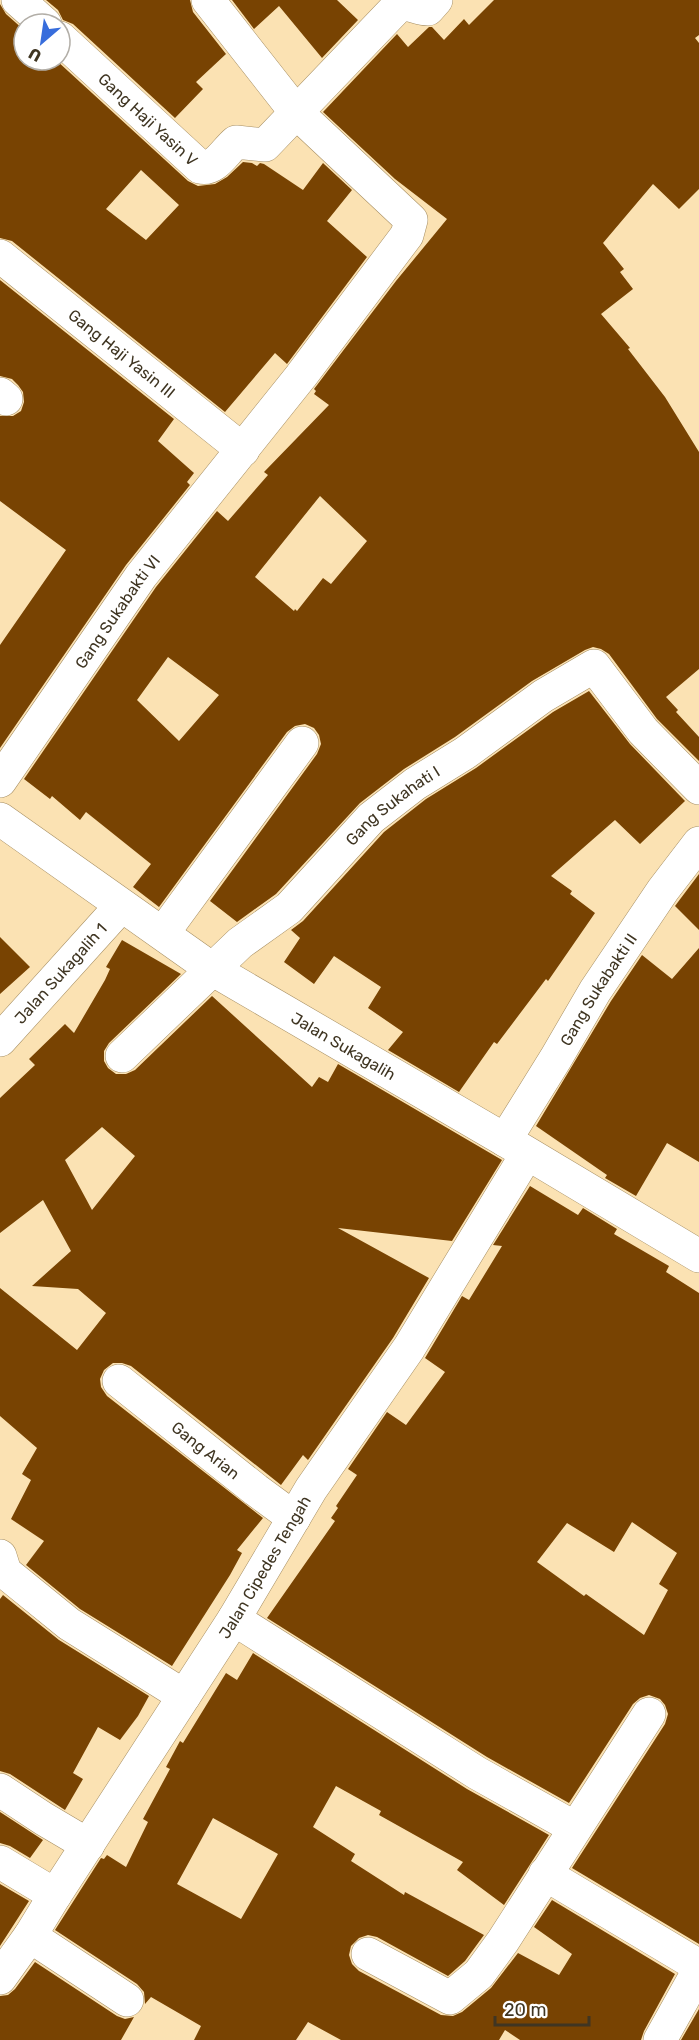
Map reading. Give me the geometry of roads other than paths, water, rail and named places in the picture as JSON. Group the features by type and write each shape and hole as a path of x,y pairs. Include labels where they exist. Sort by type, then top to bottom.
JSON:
{"street":[{"path":"18,0 32,12"},
{"path":"208,0 296,111 400,4 407,3 420,9 428,9 436,0"},
{"name":"Gang Haji Yasin V","path":"72,49 200,167 212,166 236,142 265,145 296,111"},
{"name":"Gang Sukabakti VI","path":"0,781 141,576 302,376 407,235 411,220 296,111"},
{"name":"Gang Haji Yasin III","path":"0,256 243,450"},
{"name":"Gang Sukahati I","path":"122,1056 248,936 289,908 371,818 415,784 465,753 543,696 594,666 643,731 699,788"},
{"path":"163,933 302,743"},
{"name":"Jalan Sukagalih","path":"0,819 212,969 699,1256"},
{"name":"Gang Sukabakti II","path":"516,1147 556,1058 595,991 663,890 699,843"},
{"name":"Jalan Sukagalih 1","path":"0,1040 121,906"},
{"name":"Jalan Cipedes Tengah","path":"0,1978 30,1936 234,1619 311,1489 409,1348 516,1147"},
{"name":"Gang Arian","path":"119,1381 294,1518"},
{"path":"0,1556 5,1572 69,1624 184,1696"},
{"path":"234,1619 477,1773 575,1828"},
{"path":"368,1954 450,1998 479,1974 649,1714"},
{"path":"0,1790 88,1845"},
{"path":"0,1862 55,1896"},
{"path":"545,1874 699,1968 660,2040"},
{"path":"30,1936 127,2000"}]}
